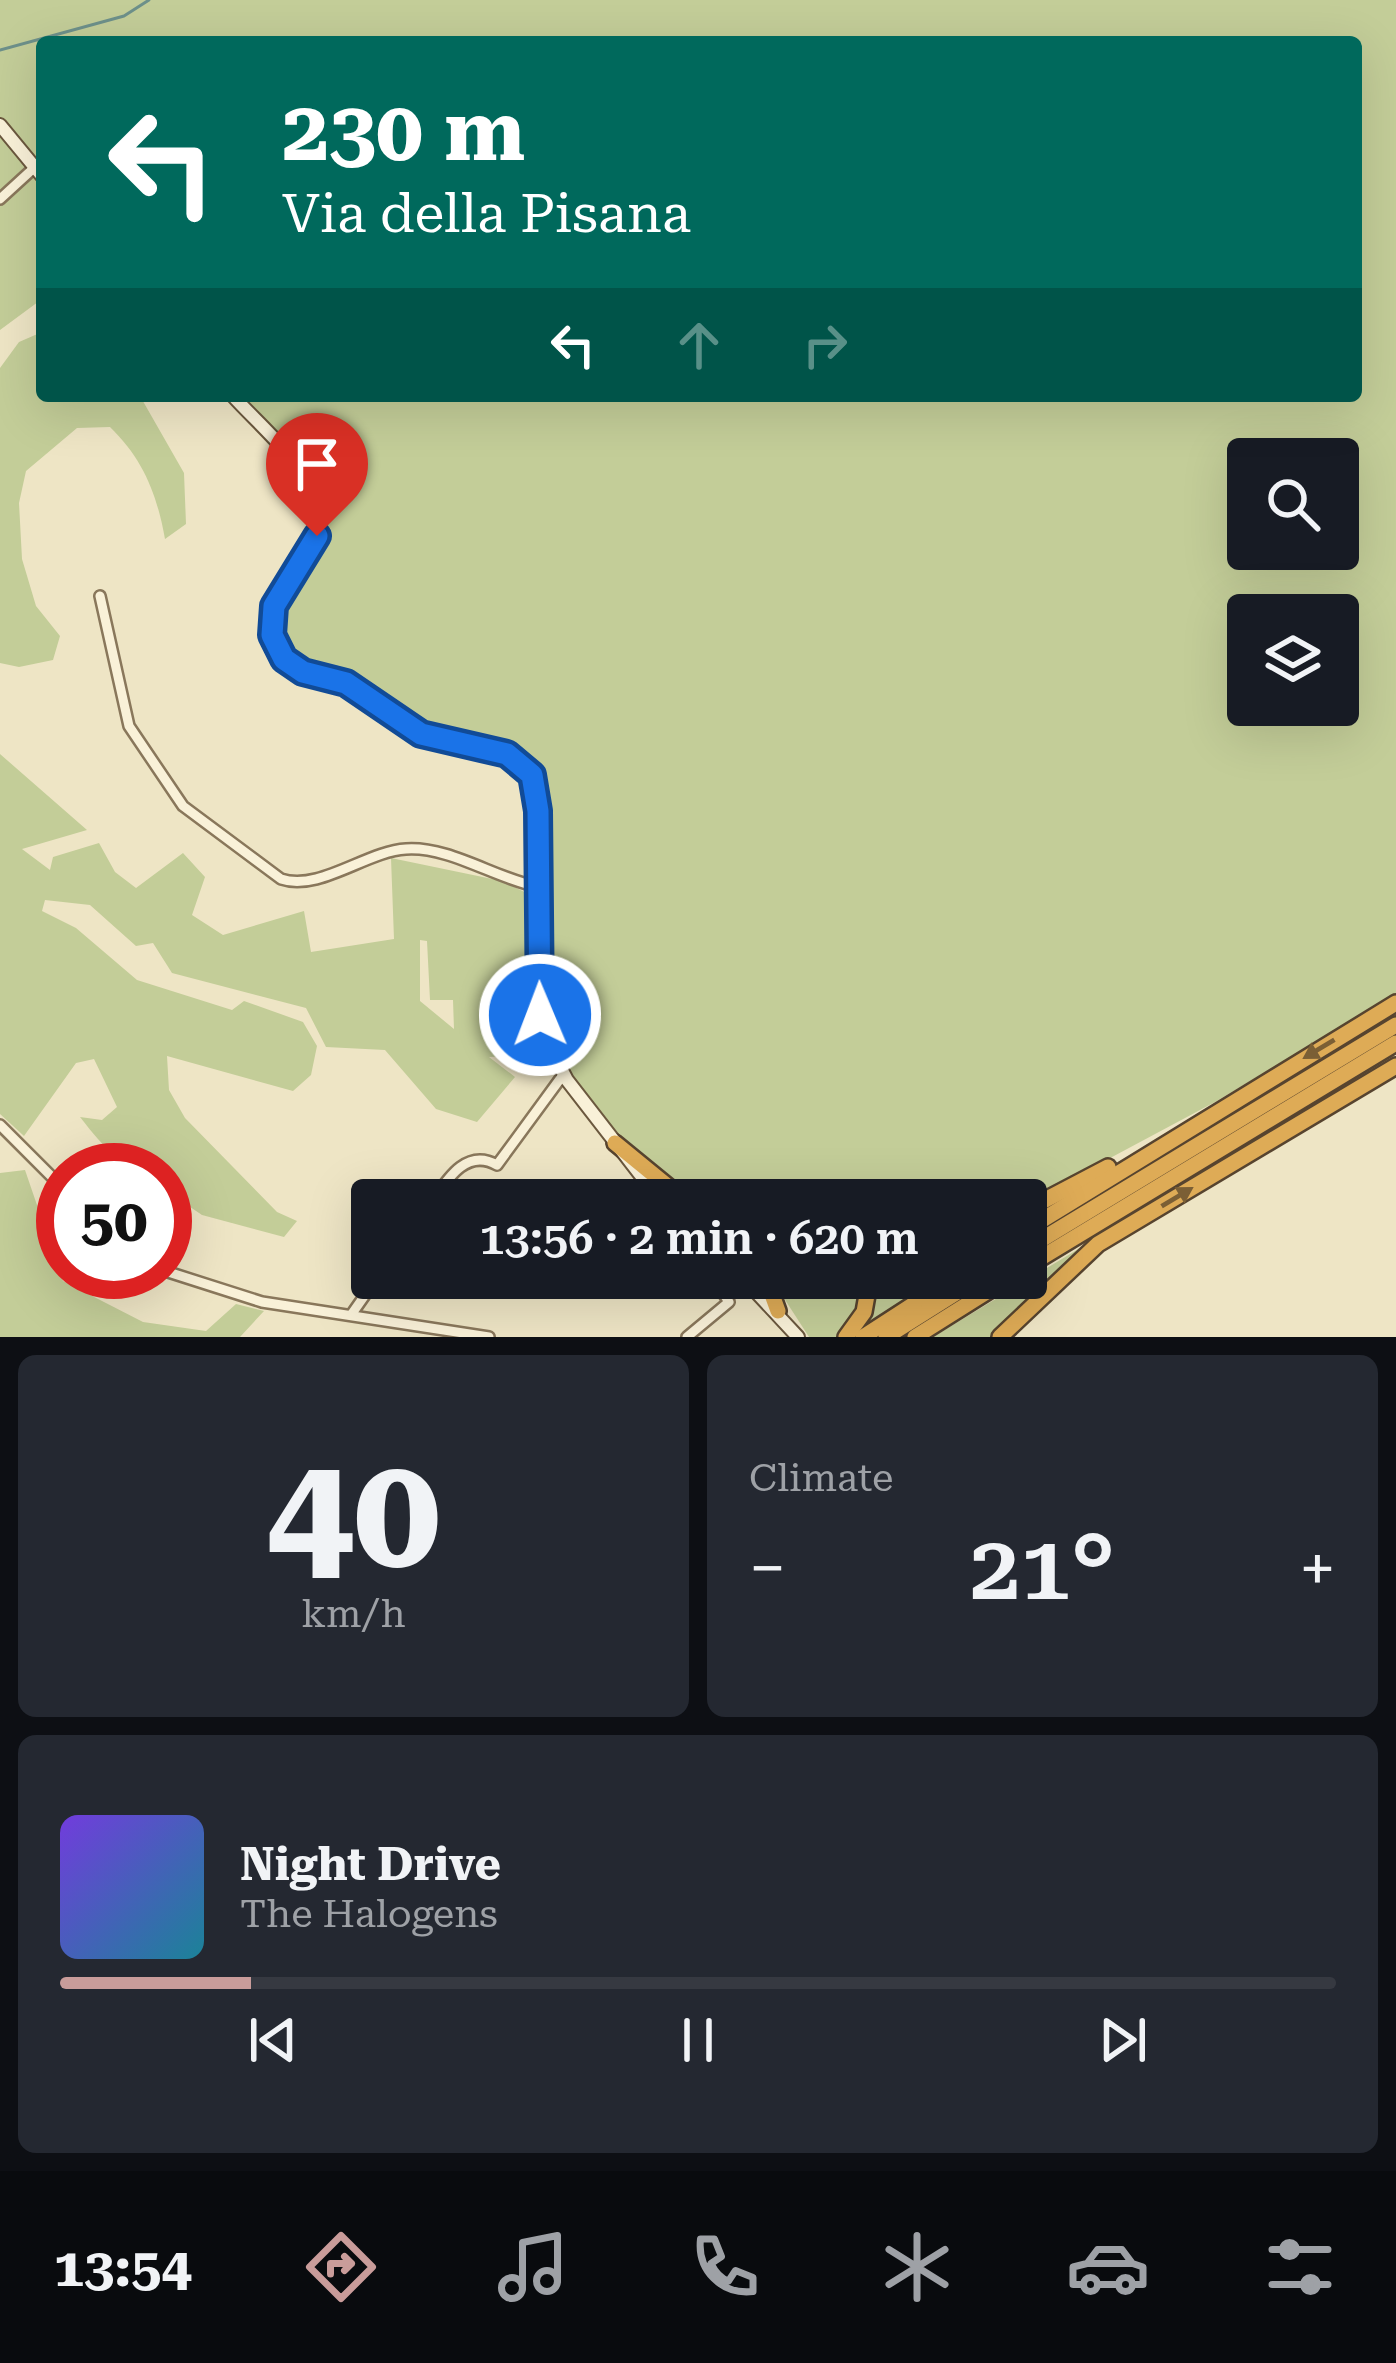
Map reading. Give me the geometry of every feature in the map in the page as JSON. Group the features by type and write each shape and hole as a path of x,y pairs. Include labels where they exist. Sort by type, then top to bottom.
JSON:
{"highway":[{"path":"1047,1217 1396,1003"},
{"path":"1047,1236 1396,1024"},
{"path":"1047,1254 1396,1043"},
{"path":"1000,1337 1079,1260 1396,1066"},
{"path":"1047,1199 1243,1094"},
{"path":"615,1143 660,1179"},
{"path":"1013,1337 1079,1260"},
{"path":"774,1299 778,1311"},
{"path":"846,1337 864,1312 866,1299"},
{"path":"863,1337 922,1299"},
{"path":"886,1337 947,1299"},
{"path":"914,1337 975,1299"}],"main road":[{"path":"0,125 36,168"},
{"path":"238,402 303,477 320,512 315,544 275,601 271,626 278,650 295,668 346,683 425,735 507,754 521,762 537,790 540,1015 563,1075 643,1179"},
{"path":"765,1299 798,1337"}],"street":[{"path":"0,199 36,174"},
{"path":"100,596 129,726 181,803 281,879 300,881 410,848 539,887"},
{"path":"451,1179 465,1163 483,1159 497,1166 563,1075"},
{"path":"0,1125 36,1161"},
{"path":"192,1280 262,1302 489,1337"},
{"path":"351,1315 362,1299"},
{"path":"687,1337 727,1299"}],"green space":[{"path":"0,0 1396,0 1396,994 1215,1102 1047,1192 1047,1179 665,1179 644,1164 591,1107 552,1041 544,991 543,834 536,772 508,749 427,732 286,655 278,630 279,609 319,540 320,500 295,461 245,402 1362,402 1362,36 36,36 36,303 0,330"},
{"path":"36,335 36,402 143,402 184,473 186,524 165,539 147,478 110,427 77,428 26,471 19,503 22,559 36,606 60,636 53,660 19,667 0,663 0,368 19,342"},
{"path":"0,754 87,830 22,849 50,870 53,857 99,843 115,872 136,888 183,853 205,877 192,915 223,935 304,911 311,952 394,939 391,858 502,881 539,899 546,1054 489,1057 515,1077 477,1122 436,1109 385,1050 326,1047 306,1008 172,973 153,943 136,946 90,905 45,900 42,911 76,928 137,980 232,1010 244,1001 303,1022 317,1046 311,1075 293,1091 167,1056 169,1090 185,1118 277,1212 297,1221 284,1237 192,1208 192,1143 103,1143 80,1117 102,1120 117,1107 94,1059 76,1063 24,1136 0,1114","holes":["420,940 427,941 430,1000 453,1000 454,1029 420,1001"]},
{"path":"25,1170 36,1202 36,1299 98,1299 143,1322 206,1331 236,1304 264,1311 240,1337 0,1337 0,1173"},
{"path":"1085,1245 1047,1282 1047,1268"},
{"path":"785,1299 863,1299 842,1337 809,1337"},
{"path":"868,1299 906,1299 859,1330"},
{"path":"996,1299 1030,1299 991,1337 933,1337"}],"waterway":[{"path":"51,36 124,16 149,0"},
{"path":"0,50 36,40"}],"route":[{"path":"317,536 274,606 272,635 284,659 303,672 346,683 421,734 507,754 532,775 538,811 540,1015"}]}
